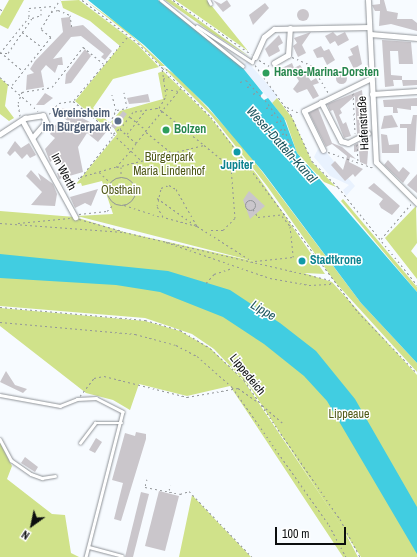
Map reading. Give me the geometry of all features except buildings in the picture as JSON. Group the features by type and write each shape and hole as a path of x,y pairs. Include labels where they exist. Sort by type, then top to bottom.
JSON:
{"street":[{"name":"Hafenstraße","path":"368,0 372,94 371,133 378,167"},
{"path":"253,59 267,34 274,29 369,27"},
{"path":"274,63 288,55 290,28"},
{"path":"370,34 417,38"},
{"name":"Hafenstraße","path":"304,111 371,78"},
{"path":"372,94 417,91"},
{"name":"Hafenstraße","path":"321,102 341,141 371,133"},
{"path":"304,111 323,150"},
{"path":"0,134 22,120 38,116 46,118 33,137"},
{"name":"Im Werth","path":"22,120 33,137 74,216"},
{"path":"378,167 415,202"}],"lane":[{"path":"161,0 243,66"},
{"path":"208,0 211,4"},
{"path":"187,21 253,59"},
{"path":"0,395 60,406 77,399 96,398 116,406 123,412 122,423 86,557"},
{"path":"80,443 95,423 122,423"},
{"path":"0,439 11,460 31,474 55,476"},
{"path":"89,547 126,557"}],"path":[{"path":"12,86 51,37 41,29 53,6 60,0"},
{"path":"82,0 128,35 182,87 216,123 286,214 332,280 417,374"},
{"path":"173,0 253,59 270,68 274,63"},
{"path":"24,71 0,53 29,17 29,8 53,6"},
{"path":"2,54 8,53 32,18 41,15 41,8"},
{"path":"51,12 58,10 70,15 72,30"},
{"path":"22,32 42,48"},
{"path":"0,77 12,86 46,118 59,103 73,101 103,63 128,35"},
{"path":"20,95 52,87 83,47 103,63"},
{"path":"288,55 311,65 332,97"},
{"path":"253,59 286,107 309,155 321,171 381,239 417,285"},
{"path":"161,68 170,71"},
{"path":"158,109 166,96 161,68"},
{"path":"163,80 170,76"},
{"path":"240,82 246,80 261,96"},
{"path":"247,88 252,86"},
{"path":"353,86 358,162"},
{"path":"116,167 182,87"},
{"path":"165,89 179,91"},
{"path":"116,110 127,108 124,92"},
{"path":"253,94 258,92"},
{"path":"20,95 22,120"},
{"path":"110,131 116,110 112,95"},
{"path":"166,96 172,99"},
{"path":"265,100 285,128 290,145 294,144"},
{"path":"73,101 132,149 142,161"},
{"path":"266,108 271,107"},
{"path":"286,107 298,114 304,111"},
{"path":"60,188 76,183 113,134 120,130 133,112 158,109 231,167 237,209 234,222 228,228 207,230"},
{"path":"126,135 146,110"},
{"path":"271,115 276,114"},
{"path":"129,117 137,122 172,153"},
{"path":"276,122 281,121"},
{"path":"280,130 285,128"},
{"path":"120,130 136,143"},
{"path":"282,134 286,133"},
{"path":"80,177 204,145"},
{"path":"323,150 378,167"},
{"path":"121,166 121,177"},
{"path":"99,172 110,182"},
{"path":"110,182 121,177 132,182 134,191 132,199 124,204"},
{"path":"110,182 107,193 114,203 124,204 207,230 254,262 293,257 290,226 282,216"},
{"path":"163,217 157,198 161,188 172,186 197,226"},
{"path":"157,198 197,226"},
{"path":"253,209 245,206 247,200 254,202 253,209 258,218 282,216 286,214"},
{"path":"381,239 415,202"},
{"path":"15,224 107,211 114,203"},
{"path":"74,216 124,232 332,280"},
{"path":"0,223 124,232"},
{"path":"162,240 234,268 309,285 330,284 332,280"},
{"path":"206,282 214,274 234,268"},
{"name":"Lippedeich","path":"0,307 145,320 180,330 222,356 260,403 340,519 360,557"},
{"path":"0,322 135,334 176,344 216,371 232,387 328,525 346,557"},
{"path":"77,399 94,378 104,376 187,397 232,387 260,403 284,422"},
{"path":"147,479 145,487 169,491 189,491 252,557"},
{"path":"169,491 171,485"}],"shaded area":[{"path":"247,61 278,96 272,103 242,67"},
{"path":"318,149 326,152 355,186 346,196 343,190 349,185 330,176 314,157"}],"green space":[{"path":"9,0 24,0 8,29 0,25 0,16"},
{"path":"79,0 137,44 159,67 113,79 93,108 110,123 110,131 75,101 120,46 90,21 63,8 61,1"},
{"path":"85,0 124,28 165,66 161,66 135,39"},
{"path":"165,0 171,0 250,57 215,35"},
{"path":"175,0 207,0 248,51 194,13"},
{"path":"163,67 178,76 242,145 361,303 417,363 417,372 335,282 267,186 211,115"},
{"name":"Lippeaue","path":"163,71 210,117 257,175 325,274 304,273 332,282 417,375 417,557 361,557 250,387 214,349 192,334 145,318 0,306 0,211 75,217 124,232 261,263 77,216 113,214 102,181 82,186 81,183 76,184 117,134 111,122 120,111 163,99 158,73"},
{"path":"0,78 8,85 5,106 14,118 9,121 0,114"},
{"path":"277,98 293,119 312,162 336,187 324,182 297,153 286,121 272,103"},
{"path":"343,199 417,287 417,292 341,201"},
{"path":"416,206 417,243 411,251 417,258 417,279 385,238"},
{"path":"0,308 145,321 180,331 210,348 244,381 342,527 358,557 343,557 230,386 187,396 139,384 130,410 113,400 86,393 0,326"},
{"path":"0,443 12,466 7,479 52,514 65,515 71,553 79,557 0,557"},
{"path":"192,495 230,535 251,557 179,557"}],"water":[{"name":"Wesel-Datteln-Kanal","path":"88,0 158,0 242,67 263,93 260,96 264,100 268,98 284,118 297,153 417,292 417,363 361,303 263,172 208,107 144,45"},
{"path":"0,254 168,271 230,290 280,323 316,351 355,399 417,507 417,554 327,401 304,376 264,344 223,317 160,292 116,285 0,278"}],"place":[{"name":"Hanse-Marina-Dorsten","path":"266,73"},
{"name":"Vereinsheim im Bürgerpark","path":"118,121"},
{"name":"Bolzen","path":"166,130"},
{"name":"Jupiter","path":"237,152"},
{"name":"Stadtkrone","path":"302,261"}],"park label":[{"name":"Bürgerpark Maria Lindenhof","path":"169,165"},
{"name":"Obsthain","path":"121,191"}],"water label":[{"name":"Lippe","path":"263,311"}]}
